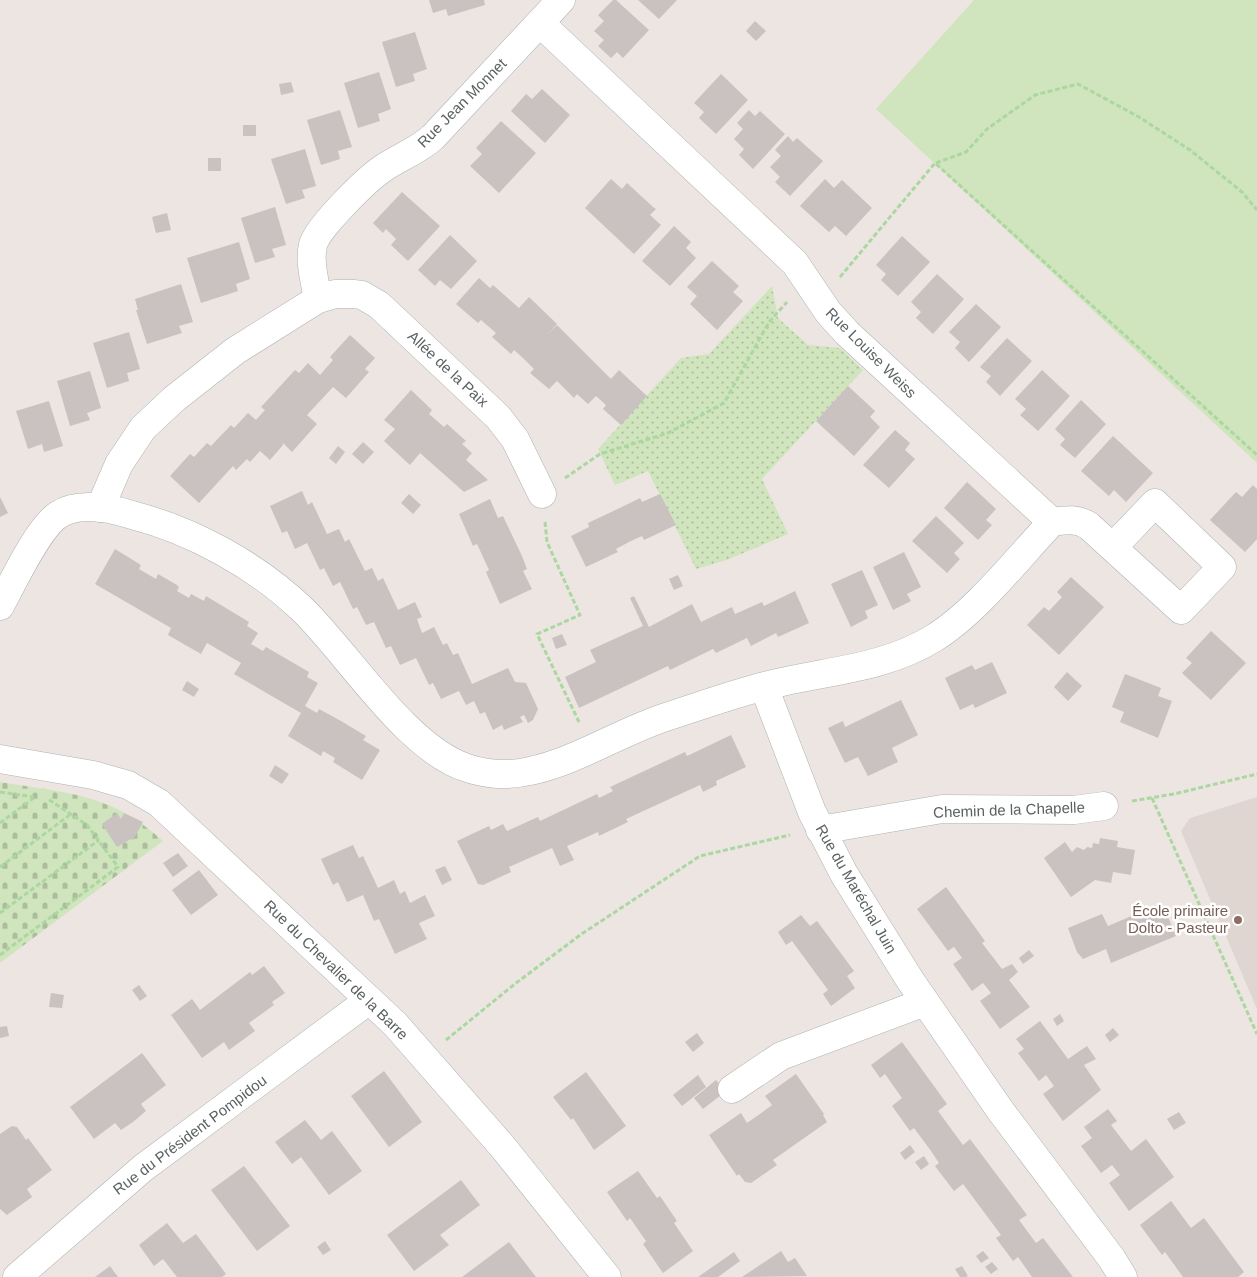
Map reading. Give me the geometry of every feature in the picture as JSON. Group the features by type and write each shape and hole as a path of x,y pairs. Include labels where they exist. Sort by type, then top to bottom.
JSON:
{"street":[{"name":"Rue Jean Monnet","path":"318,299 312,256 313,245 323,227 380,170 418,149 434,137 561,0"},
{"name":"Rue Louise Weiss","path":"540,23 795,263 847,333 1052,522"},
{"name":"Allée de la Paix","path":"100,508 119,464 135,439 153,417 250,340 318,299 335,294 362,295 379,305 495,413 515,439 542,494"},
{"path":"0,606 41,534 55,517 70,510 100,508 138,516 178,530 225,554 270,583 304,611 412,732 435,751 458,765 485,773 513,774 546,767 649,723 764,687 887,660 935,638 962,618 1052,522 1072,519 1082,521 1114,546"},
{"name":"Rue du Maréchal Juin","path":"764,687 820,830 844,874 925,1002 1014,1129 1112,1259 1122,1277"},
{"name":"Rue du Chevalier de la Barre","path":"0,759 93,774 128,785 159,803 369,1000 425,1057 508,1154 606,1277"},
{"name":"Chemin de la Chapelle","path":"820,830 942,809 1074,810 1104,806"},
{"name":"Rue du Président Pompidou","path":"17,1277 143,1168 369,1000"},
{"path":"732,1089 781,1056 925,1002"}],"path":[{"path":"591,748 537,634 580,615 547,542 542,494 600,454 668,433 724,403 769,322 814,290 935,163 966,152 987,128 1035,94 1078,84 1139,117 1190,150 1242,192 1257,210"},
{"path":"935,163 1257,455"},
{"name":"Chemin de la Chapelle","path":"1104,806 1152,798 1257,774"},
{"path":"0,792 50,799 87,825 118,867 0,955"},
{"path":"0,823 35,797"},
{"path":"1152,798 1257,1034"},
{"path":"0,866 71,814"},
{"path":"425,1057 516,983 583,933 700,856 820,830"},
{"path":"0,913 99,840"}],"shaded area":[{"name":"École primaire Dolto - Pasteur","path":"1257,797 1257,1009 1181,831 1190,818"}],"green space":[{"path":"974,0 1257,0 1257,463 876,109"},
{"path":"772,286 778,318 808,345 840,348 863,370 762,479 788,534 727,560 696,569 648,471 615,485 598,449 681,358 709,354"},
{"path":"0,782 67,793 106,804 144,825 163,841 0,963"}],"building":[{"path":"429,0 484,0 485,5 448,16 446,9 433,13"},
{"path":"613,0 616,0 649,30 623,58 617,52 611,58 598,46 604,40 594,31 604,21 598,15"},
{"path":"638,0 677,0 659,19"},
{"path":"755,21 766,31 756,41 746,31"},
{"path":"415,32 427,69 413,74 415,81 396,87 382,42"},
{"path":"379,72 391,109 378,114 380,121 358,128 344,83"},
{"path":"721,74 748,100 716,134 699,118 704,112 694,103"},
{"path":"291,82 294,92 281,95 279,84"},
{"path":"542,89 570,115 545,143 511,111 526,94 532,99"},
{"path":"340,110 352,147 338,151 340,159 321,165 307,120"},
{"path":"749,110 755,116 760,111 785,134 753,169 739,155 744,149 734,139 743,129 737,123"},
{"path":"501,121 536,153 499,193 470,166 482,154 476,148"},
{"path":"243,125 256,125 256,136 243,136"},
{"path":"788,136 793,142 797,138 823,161 790,196 775,182 780,177 770,167 781,156 775,150"},
{"path":"305,149 316,186 302,190 305,198 286,204 271,159"},
{"path":"208,158 221,158 221,171 208,171"},
{"path":"611,179 622,189 627,183 656,209 650,215 661,225 634,254 585,208"},
{"path":"825,179 834,188 842,180 872,208 846,236 835,226 829,232 800,206"},
{"path":"402,192 440,226 408,261 391,245 396,239 386,229 383,233 373,223"},
{"path":"275,207 286,245 272,249 275,257 255,263 241,218"},
{"path":"167,213 171,230 156,233 152,217"},
{"path":"674,226 691,242 686,248 696,258 670,286 642,261"},
{"path":"450,235 477,261 451,289 440,280 435,286 418,270"},
{"path":"902,236 930,262 898,296 881,280 886,274 876,265"},
{"path":"239,242 250,279 236,284 238,291 201,303 187,258"},
{"path":"712,261 739,286 733,292 743,301 717,330 690,304 697,296 687,287"},
{"path":"937,274 964,299 933,334 916,318 921,312 911,302"},
{"path":"479,278 490,288 493,285 519,308 529,297 557,324 548,334 557,325 611,379 619,370 647,396 621,425 603,409 606,405 596,396 588,404 577,394 574,398 557,381 549,389 530,373 534,369 524,359 514,350 511,354 492,337 496,333 481,320 478,323 456,304"},
{"path":"181,284 193,322 179,326 182,333 147,344 136,310 138,310 135,299"},
{"path":"976,304 1001,327 969,362 955,348 960,342 949,332"},
{"path":"129,332 140,369 127,373 129,381 107,388 93,343"},
{"path":"350,335 375,358 365,369 369,372 346,398 333,387 307,415 317,424 292,452 283,443 270,460 260,451 250,462 247,459 236,470 233,466 199,503 170,476 190,454 194,457 207,443 211,446 231,425 234,428 248,413 256,420 265,410 261,407 295,370 299,373 308,363 320,375 333,360 330,357"},
{"path":"1007,338 1032,361 1000,396 986,382 991,376 980,367"},
{"path":"1042,370 1070,396 1038,431 1020,415 1026,409 1015,399"},
{"path":"90,371 101,408 87,413 90,420 70,426 57,381"},
{"path":"848,386 875,411 870,417 880,427 854,456 816,421"},
{"path":"411,390 432,410 429,414 444,427 447,424 466,441 462,444 472,453 466,460 488,480 464,492 420,453 410,465 384,441 395,429 384,420"},
{"path":"1081,400 1106,424 1075,458 1060,445 1065,439 1055,429"},
{"path":"49,401 63,446 44,452 42,444 28,449 16,411"},
{"path":"895,430 910,443 905,450 915,459 889,488 863,465"},
{"path":"1113,436 1153,473 1126,502 1114,490 1109,496 1081,471"},
{"path":"363,442 374,452 363,464 352,454"},
{"path":"338,446 345,452 336,464 329,458"},
{"path":"967,482 996,509 986,520 992,525 978,540 944,508"},
{"path":"1253,485 1257,489 1257,539 1245,552 1210,520 1236,492 1242,497"},
{"path":"302,491 308,505 312,502 327,534 339,529 345,542 349,539 365,571 372,568 378,581 383,578 398,610 415,602 422,617 417,619 422,633 434,627 443,645 447,643 453,655 458,653 472,684 508,668 515,682 526,683 538,709 533,720 528,723 524,715 520,717 523,722 504,730 502,725 493,730 485,712 480,714 474,701 466,705 459,691 441,699 433,683 429,685 416,658 400,665 391,646 386,648 374,622 366,625 357,607 353,609 340,582 333,586 324,568 320,570 307,543 295,549 287,531 282,533 270,506"},
{"path":"409,494 421,505 413,514 401,503"},
{"path":"660,494 676,525 644,540 642,536 629,542 616,549 618,552 586,567 571,536 589,527 588,523 640,498 642,502"},
{"path":"0,497 8,513 0,517"},
{"path":"490,499 498,518 503,516 522,556 527,569 523,571 532,589 500,604 486,572 489,570 477,544 473,546 459,514"},
{"path":"936,516 964,543 954,553 960,559 947,573 912,541"},
{"path":"115,549 141,565 139,569 156,579 158,574 177,585 179,587 177,591 189,598 191,594 204,601 206,596 249,622 247,626 258,633 251,644 263,651 266,647 309,672 307,677 318,683 305,706 317,713 319,709 341,721 366,736 363,740 380,750 362,780 333,762 335,758 323,751 321,756 288,736 301,713 234,674 241,663 207,643 201,654 168,635 171,628 95,584"},
{"path":"904,552 921,587 907,594 911,601 893,610 873,567"},
{"path":"862,570 878,605 865,611 868,618 851,627 831,584"},
{"path":"678,575 683,586 674,590 669,579"},
{"path":"1071,577 1104,607 1059,655 1027,625 1044,607 1049,611 1062,597 1057,592"},
{"path":"795,591 809,623 778,637 776,633 751,646 747,638 716,653 713,649 670,670 668,666 579,708 565,677 596,662 590,650 643,626 630,598 634,596 649,627 692,604 701,622 732,607 735,614 762,602 764,606"},
{"path":"1211,631 1246,663 1211,700 1182,673 1192,663 1186,658"},
{"path":"562,634 567,645 556,649 552,638"},
{"path":"992,662 1007,693 975,708 973,704 960,710 945,678 972,665 975,670"},
{"path":"1067,672 1082,686 1068,701 1054,687"},
{"path":"1125,674 1161,688 1158,696 1172,701 1158,738 1120,722 1124,712 1112,707"},
{"path":"187,681 199,689 194,697 182,690"},
{"path":"901,700 918,735 892,748 898,762 868,776 858,757 845,763 828,728 843,721 845,727"},
{"path":"731,735 746,767 716,781 717,785 703,792 700,785 626,819 628,822 599,836 598,832 567,846 574,860 560,866 552,848 509,867 511,872 483,885 478,884 457,841 489,826 491,830 503,824 507,831 538,817 540,821 597,794 599,798 613,791 610,787 685,752 687,756"},
{"path":"275,765 289,774 282,784 269,776"},
{"path":"117,813 121,819 124,813 143,822 133,840 131,839 117,847 102,824"},
{"path":"1100,838 1118,841 1117,847 1135,850 1131,875 1113,872 1111,883 1095,880 1071,897 1044,858 1065,842 1072,852 1077,847 1084,850 1087,847 1092,848 1093,843 1099,844"},
{"path":"353,845 359,858 363,856 378,888 394,880 400,894 405,891 410,903 425,895 435,916 419,923 427,939 395,954 379,919 374,921 363,895 347,902 338,882 333,885 321,859"},
{"path":"178,853 188,866 173,877 163,863"},
{"path":"445,866 452,880 442,885 435,870"},
{"path":"199,870 218,895 191,915 172,890"},
{"path":"946,887 985,941 982,943 1002,969 1012,964 1018,972 1009,980 1030,1007 1000,1029 980,1001 991,993 983,983 972,991 953,964 962,958 954,947 948,951 917,909"},
{"path":"1162,903 1176,936 1111,963 1106,949 1083,959 1077,952 1068,928 1102,914 1108,926"},
{"path":"801,915 810,926 817,921 854,971 847,976 855,988 831,1006 823,994 828,990 792,941 786,945 778,932"},
{"path":"1029,950 1034,956 1023,964 1019,958"},
{"path":"264,966 285,993 272,1002 274,1005 249,1023 255,1031 229,1050 224,1042 202,1058 171,1015 192,999 200,1010 250,972 252,975"},
{"path":"139,985 147,996 140,1001 132,990"},
{"path":"51,993 64,995 62,1008 49,1007"},
{"path":"1060,1014 1064,1021 1057,1026 1053,1019"},
{"path":"1040,1021 1068,1059 1087,1046 1096,1059 1084,1065 1101,1090 1063,1121 1043,1094 1054,1086 1046,1075 1039,1081 1018,1053 1024,1049 1016,1039"},
{"path":"7,1026 9,1036 0,1038 0,1027"},
{"path":"1113,1028 1119,1035 1110,1042 1105,1035"},
{"path":"697,1033 704,1043 693,1052 685,1042"},
{"path":"902,1042 947,1104 938,1111 963,1145 970,1139 1027,1215 1019,1220 1036,1243 1043,1238 1073,1277 1032,1277 1018,1257 1013,1261 996,1238 1001,1235 963,1184 954,1191 935,1166 939,1163 931,1151 914,1128 910,1131 892,1106 902,1098 885,1074 880,1078 871,1065"},
{"path":"142,1053 166,1085 141,1104 146,1111 133,1122 121,1130 115,1123 94,1139 70,1107"},
{"path":"384,1071 422,1122 389,1147 351,1096"},
{"path":"586,1072 626,1126 594,1150 573,1118 571,1120 553,1097"},
{"path":"796,1074 824,1114 827,1122 773,1160 777,1165 751,1183 745,1182 739,1174 737,1176 709,1135 741,1113 747,1123 760,1114 772,1105 765,1096"},
{"path":"698,1075 706,1087 682,1106 673,1095"},
{"path":"716,1080 725,1092 703,1109 694,1098"},
{"path":"1108,1109 1117,1121 1111,1125 1131,1151 1146,1139 1174,1177 1129,1211 1109,1183 1120,1175 1112,1165 1101,1173 1081,1146 1092,1138 1084,1127"},
{"path":"1179,1112 1186,1123 1174,1130 1167,1119"},
{"path":"305,1120 321,1140 332,1131 362,1171 329,1195 301,1157 292,1164 275,1142"},
{"path":"12,1126 17,1127 26,1140 28,1138 52,1170 27,1189 32,1197 7,1215 0,1209 0,1134"},
{"path":"910,1145 915,1152 905,1160 900,1153"},
{"path":"924,1156 929,1164 921,1170 915,1162"},
{"path":"244,1166 290,1226 257,1251 211,1190"},
{"path":"638,1171 657,1198 660,1196 677,1221 674,1223 693,1251 663,1273 643,1244 646,1241 630,1218 627,1221 607,1192"},
{"path":"461,1180 480,1205 440,1235 449,1245 414,1271 387,1235"},
{"path":"1171,1201 1191,1228 1204,1218 1244,1272 1238,1277 1183,1277 1165,1252 1162,1255 1140,1225"},
{"path":"167,1223 183,1243 196,1234 226,1274 222,1277 177,1277 163,1259 154,1266 139,1245"},
{"path":"325,1241 331,1250 323,1255 317,1247"},
{"path":"509,1242 536,1277 462,1277"},
{"path":"781,1251 788,1262 795,1258 807,1276 742,1277"},
{"path":"983,1251 989,1258 981,1263 976,1256"},
{"path":"734,1252 740,1261 718,1277 698,1277"},
{"path":"992,1262 998,1269 991,1274 985,1267"},
{"path":"110,1266 118,1277 95,1277"},
{"path":"962,1266 968,1276 966,1277 960,1277 955,1269"}],"place":[{"name":"École primaire Dolto - Pasteur","path":"1238,920"}]}
